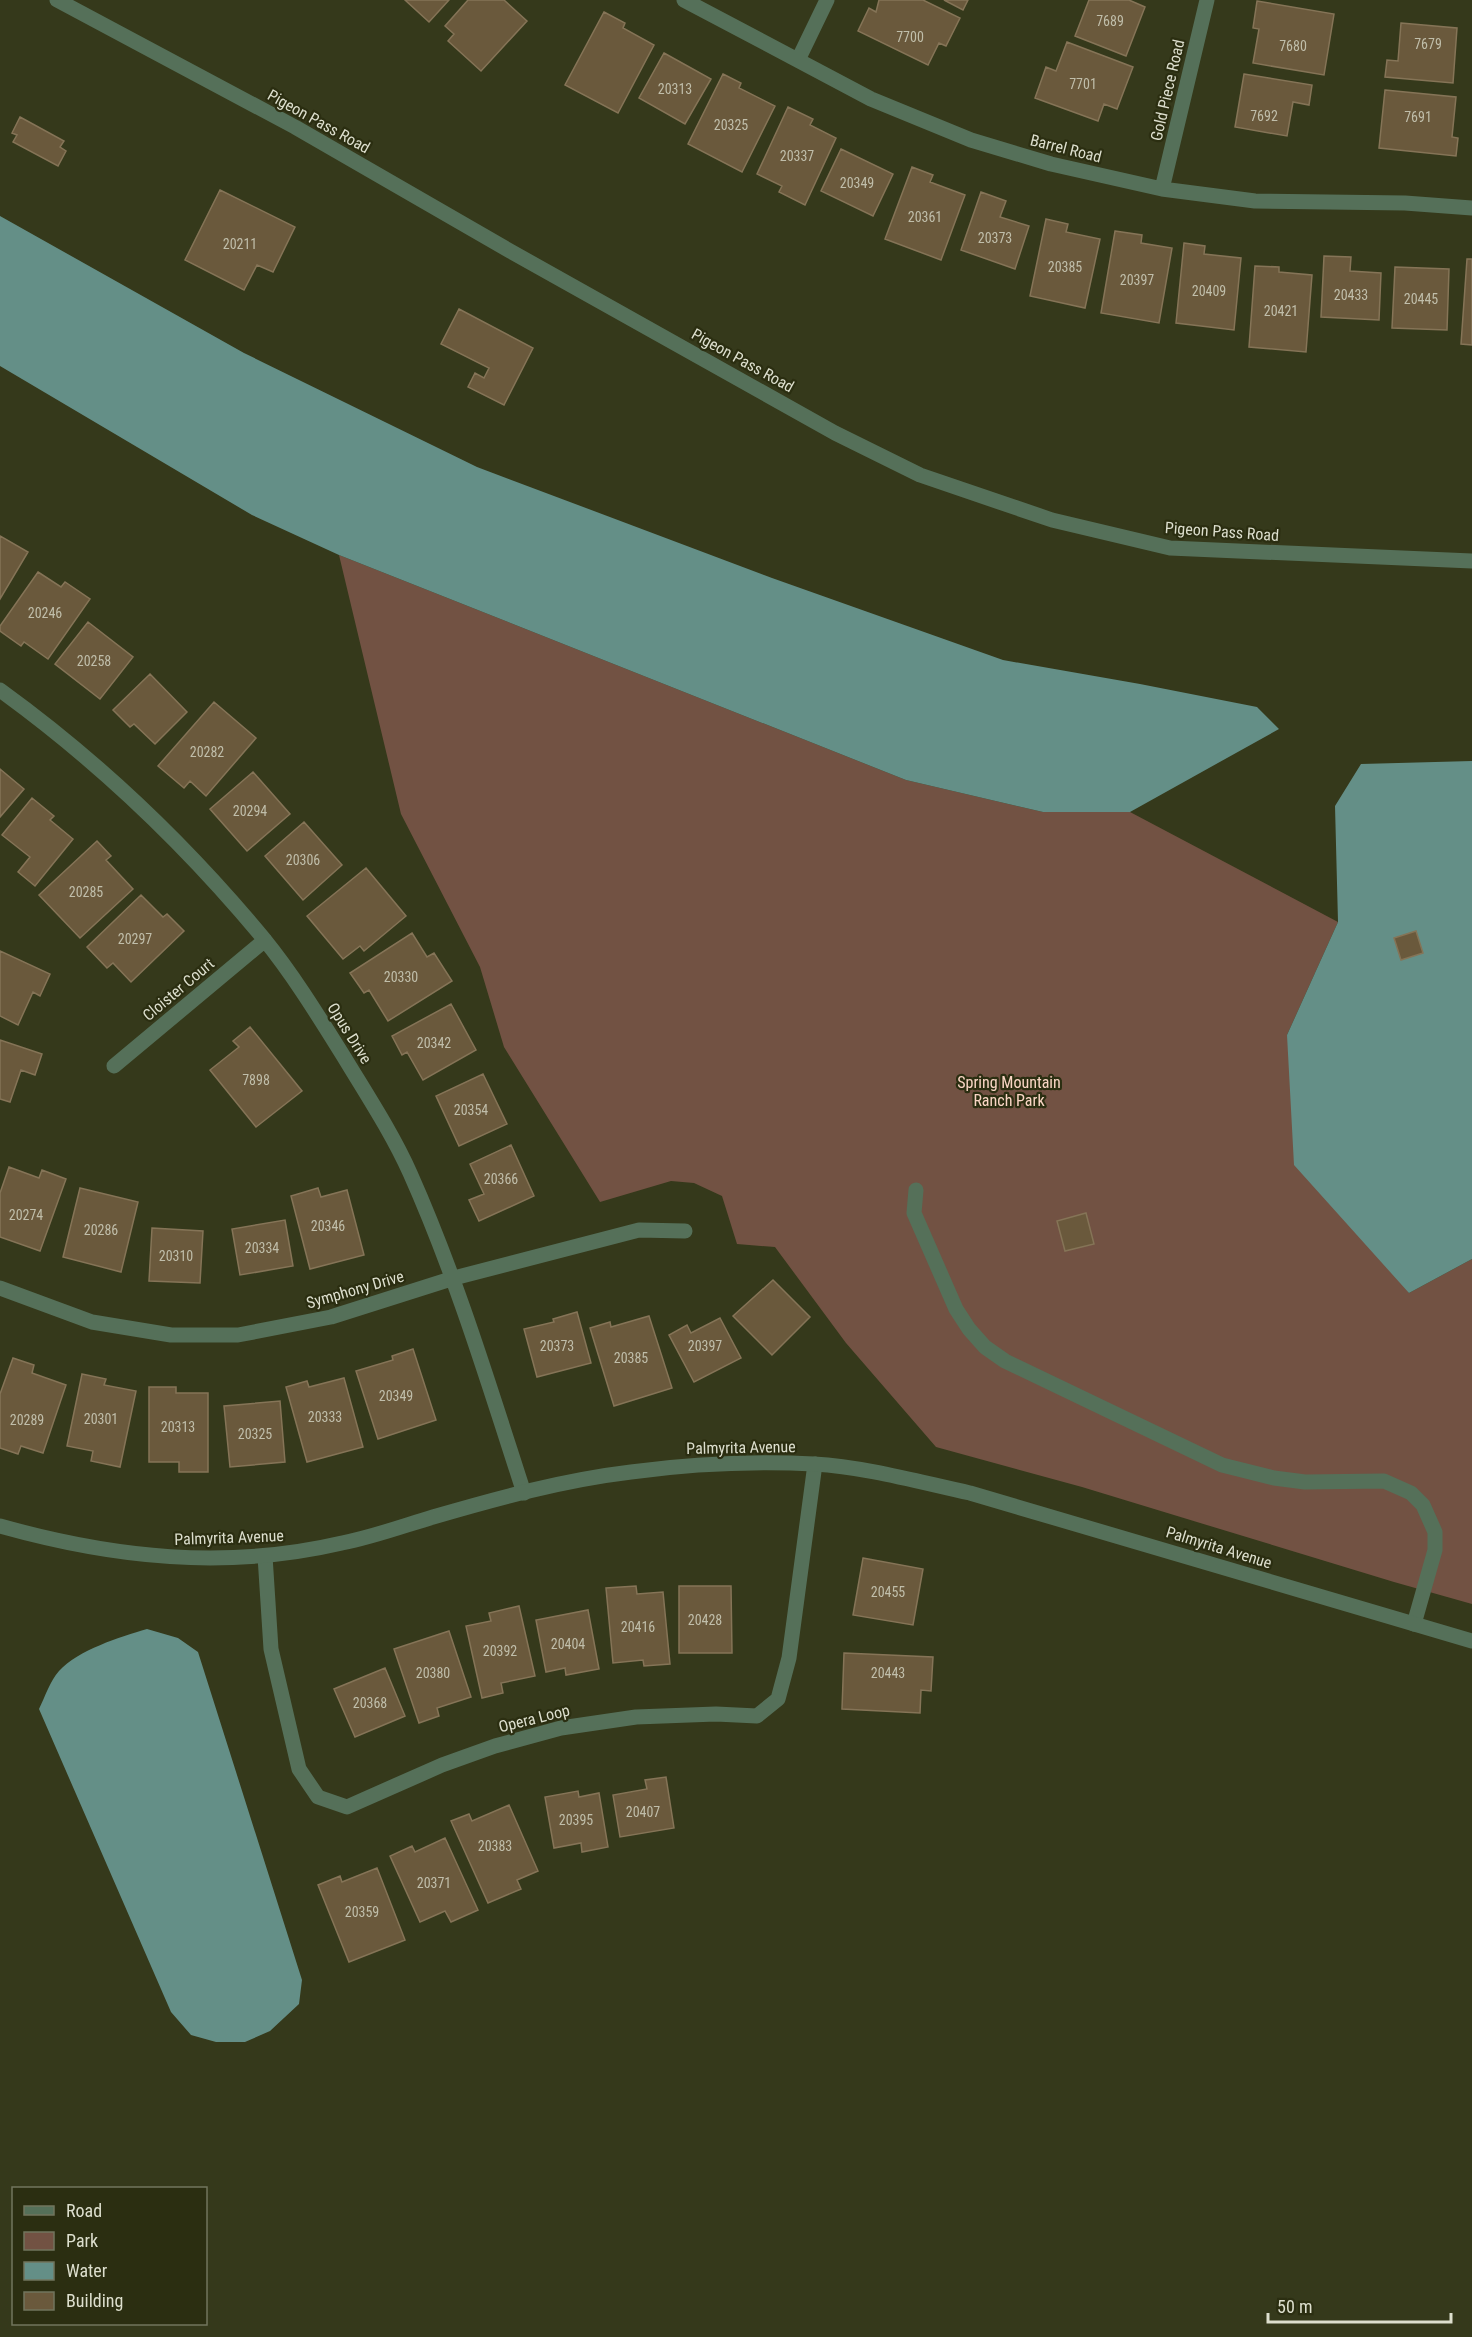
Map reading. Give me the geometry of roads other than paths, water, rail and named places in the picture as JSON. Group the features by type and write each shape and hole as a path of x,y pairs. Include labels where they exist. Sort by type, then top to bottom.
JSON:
{"street":[{"name":"Pigeon Pass Road","path":"57,0 295,127 510,251 835,433 920,475 1052,520 1170,548 1472,561"},
{"name":"Barrel Road","path":"684,0 871,99 971,140 1051,164 1162,189 1255,201 1405,203 1472,208"},
{"path":"798,60 827,0"},
{"name":"Gold Piece Road","path":"1162,189 1207,0"},
{"name":"Opus Drive","path":"0,690 36,716 132,797 194,860 265,940 307,998 369,1097 409,1171 454,1278 524,1492"},
{"name":"Cloister Court","path":"114,1066 265,940"},
{"path":"916,1190 914,1213 956,1309 985,1347 1005,1361 1222,1465 1274,1478 1305,1482 1384,1481 1411,1493 1423,1506 1435,1532 1435,1551 1414,1624"},
{"name":"Symphony Drive","path":"0,1288 92,1322 171,1335 238,1335 332,1317 454,1278 639,1230 685,1231"},
{"name":"Palmyrita Avenue","path":"0,1526 103,1551 181,1558 265,1556 342,1544 524,1492 629,1472 714,1464 815,1464 891,1475 970,1493 1472,1641"},
{"name":"Opera Loop","path":"265,1556 271,1649 299,1769 318,1797 347,1807 442,1765 495,1746 561,1728 636,1717 716,1714 757,1716 778,1699 789,1658 815,1464"}],"water":[{"path":"0,216 244,353 477,467 772,578 1003,660 1257,707 1279,729 1130,812 1043,812 906,780 339,555 252,515 0,366"},
{"path":"1472,761 1472,1259 1409,1293 1294,1165 1287,1035 1338,922 1335,806 1361,764"},
{"path":"147,1629 178,1638 198,1652 302,1980 299,2004 270,2031 245,2042 216,2042 191,2035 171,2012 39,1709 53,1679 67,1663 100,1645"}],"park label":[{"name":"Spring Mountain Ranch Park","path":"1009,1091"}]}
